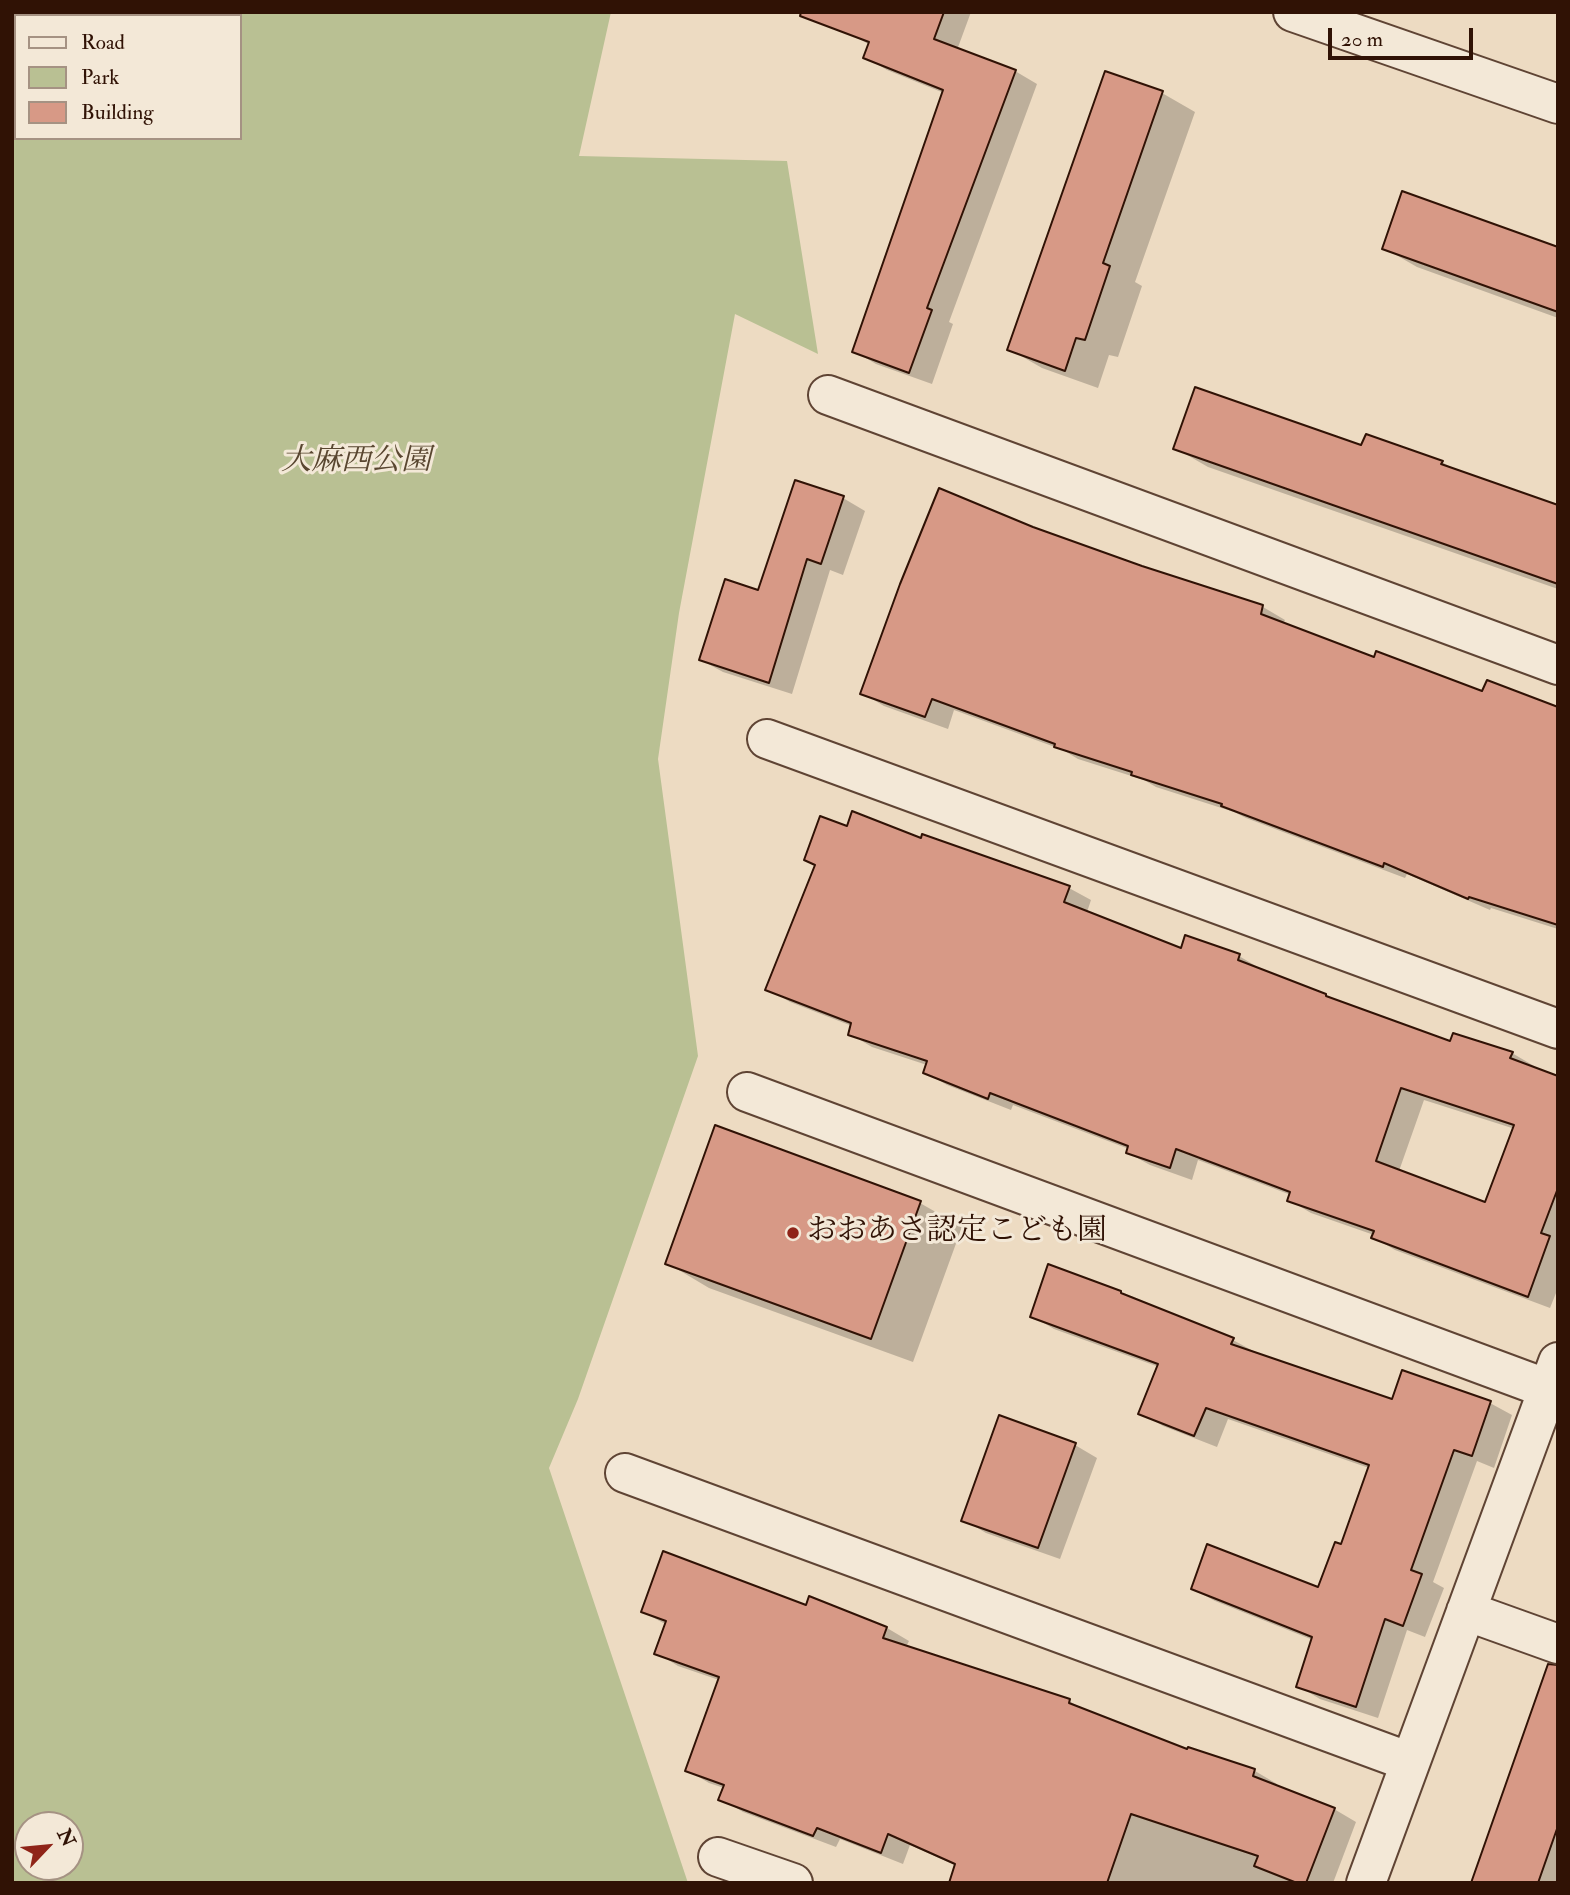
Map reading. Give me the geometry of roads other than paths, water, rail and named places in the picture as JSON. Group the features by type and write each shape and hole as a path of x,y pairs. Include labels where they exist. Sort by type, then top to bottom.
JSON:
{"street":[{"path":"1293,12 1558,104"},
{"path":"828,396 1558,665"},
{"path":"767,739 1558,1029"},
{"path":"747,1092 1553,1375 1366,1883"},
{"path":"625,1473 1410,1762"},
{"path":"1466,1611 1558,1644"},
{"path":"741,1870 793,1883"}],"place":[{"name":"おおあさ認定こども園","path":"793,1233"}],"park label":[{"name":"大麻西公園","path":"356,463"}]}
